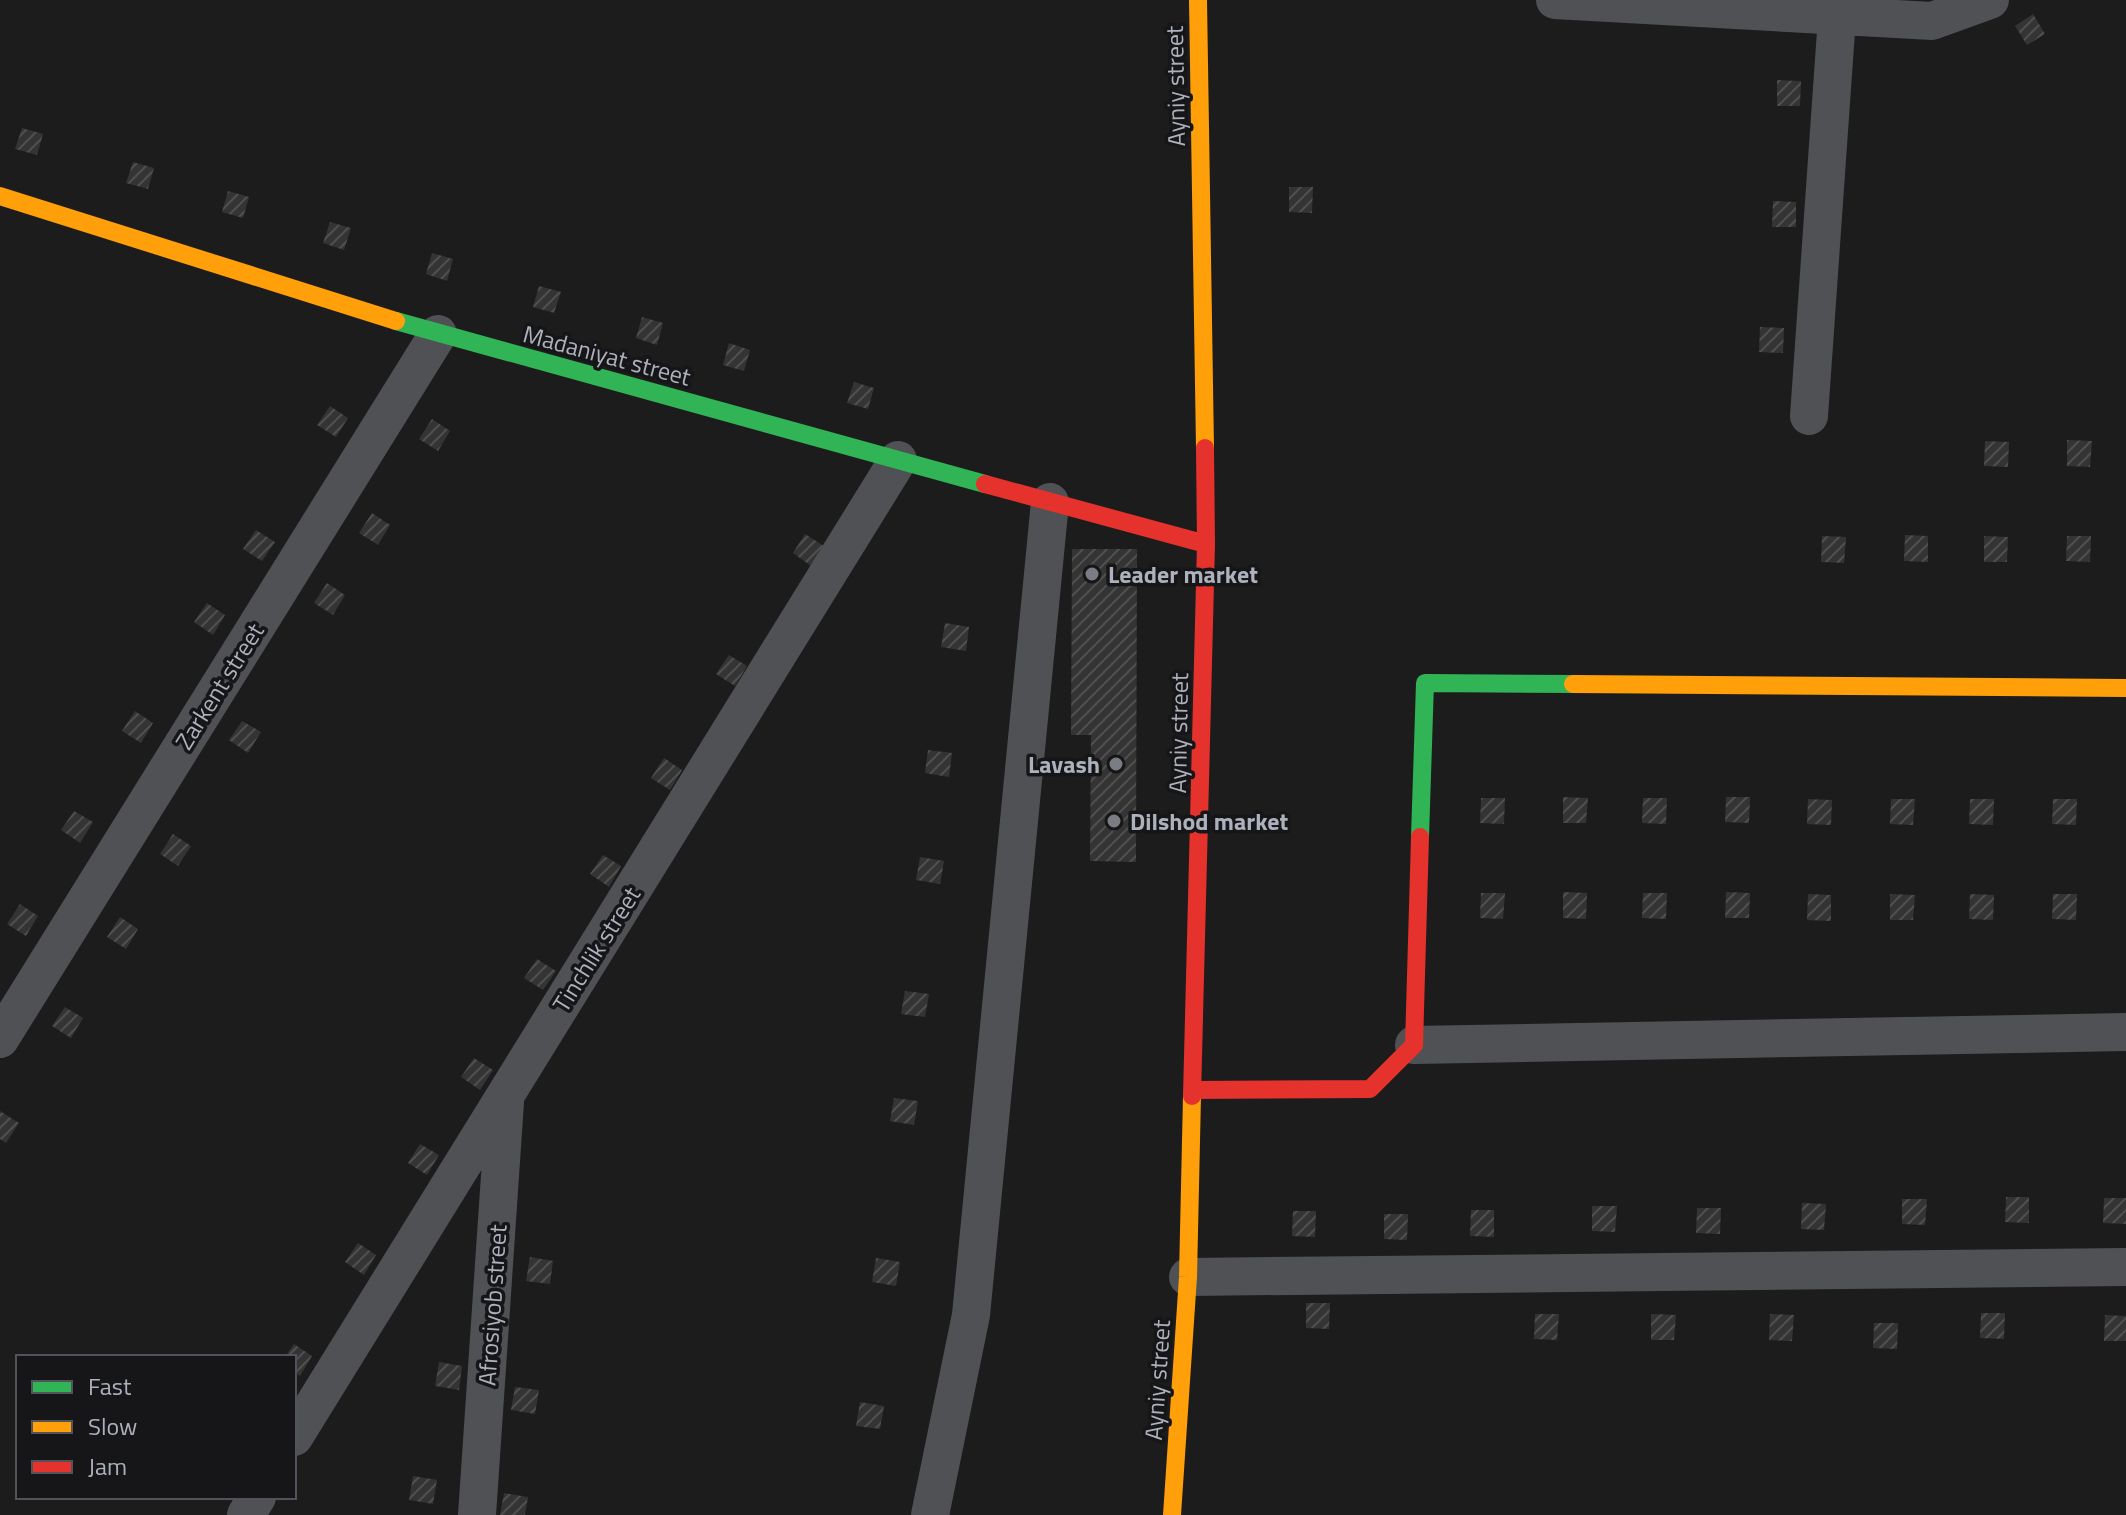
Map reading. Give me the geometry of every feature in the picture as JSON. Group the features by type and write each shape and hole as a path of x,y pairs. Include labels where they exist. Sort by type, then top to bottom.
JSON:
{"street":[{"name":"Ayniy street","path":"1172,1515 1188,1277 1206,544 1198,0"},
{"path":"1555,0 1932,21 1990,0"},
{"path":"1809,416 1837,17"},
{"name":"Madaniyat street","path":"0,196 438,334 1206,544"},
{"name":"Zarkent street","path":"0,1039 438,334"},
{"name":"Tinchlik street","path":"296,1434 898,460"},
{"path":"930,1515 971,1315 1050,502"},
{"path":"1192,1090 1370,1089 1414,1045 1425,683 2126,688"},
{"path":"1414,1045 2126,1032"},
{"name":"Afrosiyob street","path":"477,1515 506,1095"},
{"path":"1188,1277 2126,1267"}],"building":[{"path":"2033,14 2045,34 2027,45 2015,26"},
{"path":"1777,80 1801,81 1800,106 1777,106"},
{"path":"22,128 43,134 37,155 15,149"},
{"path":"133,162 154,168 148,189 126,183"},
{"path":"1289,187 1313,187 1312,213 1289,212"},
{"path":"228,191 249,197 243,218 222,212"},
{"path":"1773,201 1796,202 1796,227 1772,227"},
{"path":"330,222 351,228 344,250 323,243"},
{"path":"432,253 453,259 447,281 426,274"},
{"path":"539,286 561,292 554,313 533,307"},
{"path":"642,317 663,323 657,345 636,338"},
{"path":"1760,327 1784,328 1783,353 1759,352"},
{"path":"729,343 750,350 744,371 723,365"},
{"path":"854,382 874,388 868,409 847,403"},
{"path":"330,406 348,418 336,437 317,425"},
{"path":"432,419 450,431 438,451 419,439"},
{"path":"2067,440 2092,441 2090,467 2067,466"},
{"path":"1985,441 2009,442 2008,467 1984,466"},
{"path":"372,513 390,525 378,545 359,533"},
{"path":"256,530 275,542 262,561 243,549"},
{"path":"805,534 824,546 811,566 793,553"},
{"path":"1905,535 1928,536 1928,562 1904,561"},
{"path":"1822,536 1846,537 1844,563 1821,562"},
{"path":"1984,536 2008,537 2007,562 1984,562"},
{"path":"2067,536 2091,536 2090,562 2066,561"},
{"path":"1072,549 1137,549 1136,862 1090,861 1091,735 1071,735"},
{"path":"327,583 345,595 333,615 314,603"},
{"path":"207,603 225,615 213,635 194,622"},
{"path":"945,623 969,627 966,651 941,647"},
{"path":"729,655 747,666 735,686 716,674"},
{"path":"135,711 153,723 141,743 122,731"},
{"path":"242,721 261,732 248,753 229,740"},
{"path":"928,750 952,753 949,777 925,773"},
{"path":"664,758 682,770 670,790 651,778"},
{"path":"1563,797 1588,798 1586,823 1563,823"},
{"path":"1726,797 1750,797 1749,823 1725,822"},
{"path":"1481,798 1505,798 1504,824 1480,823"},
{"path":"1643,798 1667,798 1666,824 1642,823"},
{"path":"1808,799 1832,800 1831,825 1807,824"},
{"path":"1891,799 1915,799 1913,825 1890,824"},
{"path":"1970,799 1994,799 1993,825 1969,824"},
{"path":"2053,799 2077,799 2076,825 2052,824"},
{"path":"74,811 93,822 80,843 61,830"},
{"path":"173,834 191,846 178,866 160,854"},
{"path":"603,855 621,866 609,887 590,874"},
{"path":"920,857 944,861 940,884 916,880"},
{"path":"1563,892 1587,893 1586,919 1563,918"},
{"path":"1726,892 1750,893 1749,918 1725,918"},
{"path":"1481,893 1505,893 1503,919 1480,918"},
{"path":"1643,893 1667,893 1666,919 1642,918"},
{"path":"1808,894 1831,895 1831,921 1807,920"},
{"path":"1890,894 1915,895 1913,920 1890,920"},
{"path":"1970,894 1994,895 1993,920 1969,919"},
{"path":"2053,894 2077,894 2076,920 2052,919"},
{"path":"20,904 38,916 26,936 7,924"},
{"path":"120,917 138,929 126,949 107,937"},
{"path":"537,959 556,971 543,990 524,978"},
{"path":"905,991 929,994 925,1017 901,1014"},
{"path":"65,1007 83,1018 71,1038 52,1026"},
{"path":"474,1058 493,1070 480,1090 461,1077"},
{"path":"894,1098 918,1101 914,1125 890,1121"},
{"path":"0,1111 19,1123 6,1143 0,1139"},
{"path":"420,1144 439,1155 427,1175 408,1163"},
{"path":"2006,1197 2029,1197 2029,1223 2005,1222"},
{"path":"2104,1198 2126,1198 2126,1224 2103,1223"},
{"path":"1902,1199 1927,1199 1925,1225 1902,1224"},
{"path":"1802,1203 1826,1204 1824,1230 1801,1229"},
{"path":"1592,1206 1617,1206 1615,1232 1592,1231"},
{"path":"1697,1208 1721,1208 1720,1234 1696,1233"},
{"path":"1471,1210 1494,1210 1494,1237 1470,1236"},
{"path":"1293,1211 1316,1211 1315,1237 1292,1236"},
{"path":"1384,1214 1408,1214 1407,1240 1384,1239"},
{"path":"358,1243 376,1255 364,1275 345,1262"},
{"path":"530,1257 553,1261 550,1284 526,1281"},
{"path":"876,1258 900,1262 896,1286 872,1282"},
{"path":"1306,1303 1330,1303 1329,1329 1306,1328"},
{"path":"1981,1313 2005,1313 2004,1339 1980,1338"},
{"path":"1535,1314 1559,1314 1557,1340 1534,1339"},
{"path":"1651,1314 1676,1315 1674,1340 1651,1340"},
{"path":"1770,1314 1794,1315 1792,1341 1769,1340"},
{"path":"2105,1315 2126,1316 2126,1341 2104,1341"},
{"path":"1874,1323 1898,1323 1897,1349 1873,1348"},
{"path":"294,1344 312,1356 300,1376 296,1373 296,1355 286,1355"},
{"path":"439,1362 462,1366 459,1390 435,1386"},
{"path":"515,1387 539,1390 535,1414 511,1410"},
{"path":"860,1402 884,1406 880,1429 856,1426"},
{"path":"413,1476 437,1480 433,1504 409,1500"},
{"path":"504,1493 528,1497 525,1515 500,1515"}],"traffic: fast":[{"path":"396,321 985,484"},
{"path":"1420,837 1425,683 1573,684"}],"traffic: slow":[{"path":"1198,0 1205,448"},
{"path":"0,196 396,321"},
{"path":"1573,684 2126,688"},
{"path":"1172,1515 1188,1277 1192,1096"}],"traffic: jam":[{"path":"1192,1096 1206,544 1205,448"},
{"path":"985,484 1206,544"},
{"path":"1192,1090 1370,1089 1414,1045 1420,837"}],"place":[{"name":"Leader market","path":"1092,574"},
{"name":"Lavash","path":"1116,764"},
{"name":"Dilshod market","path":"1114,821"}]}
